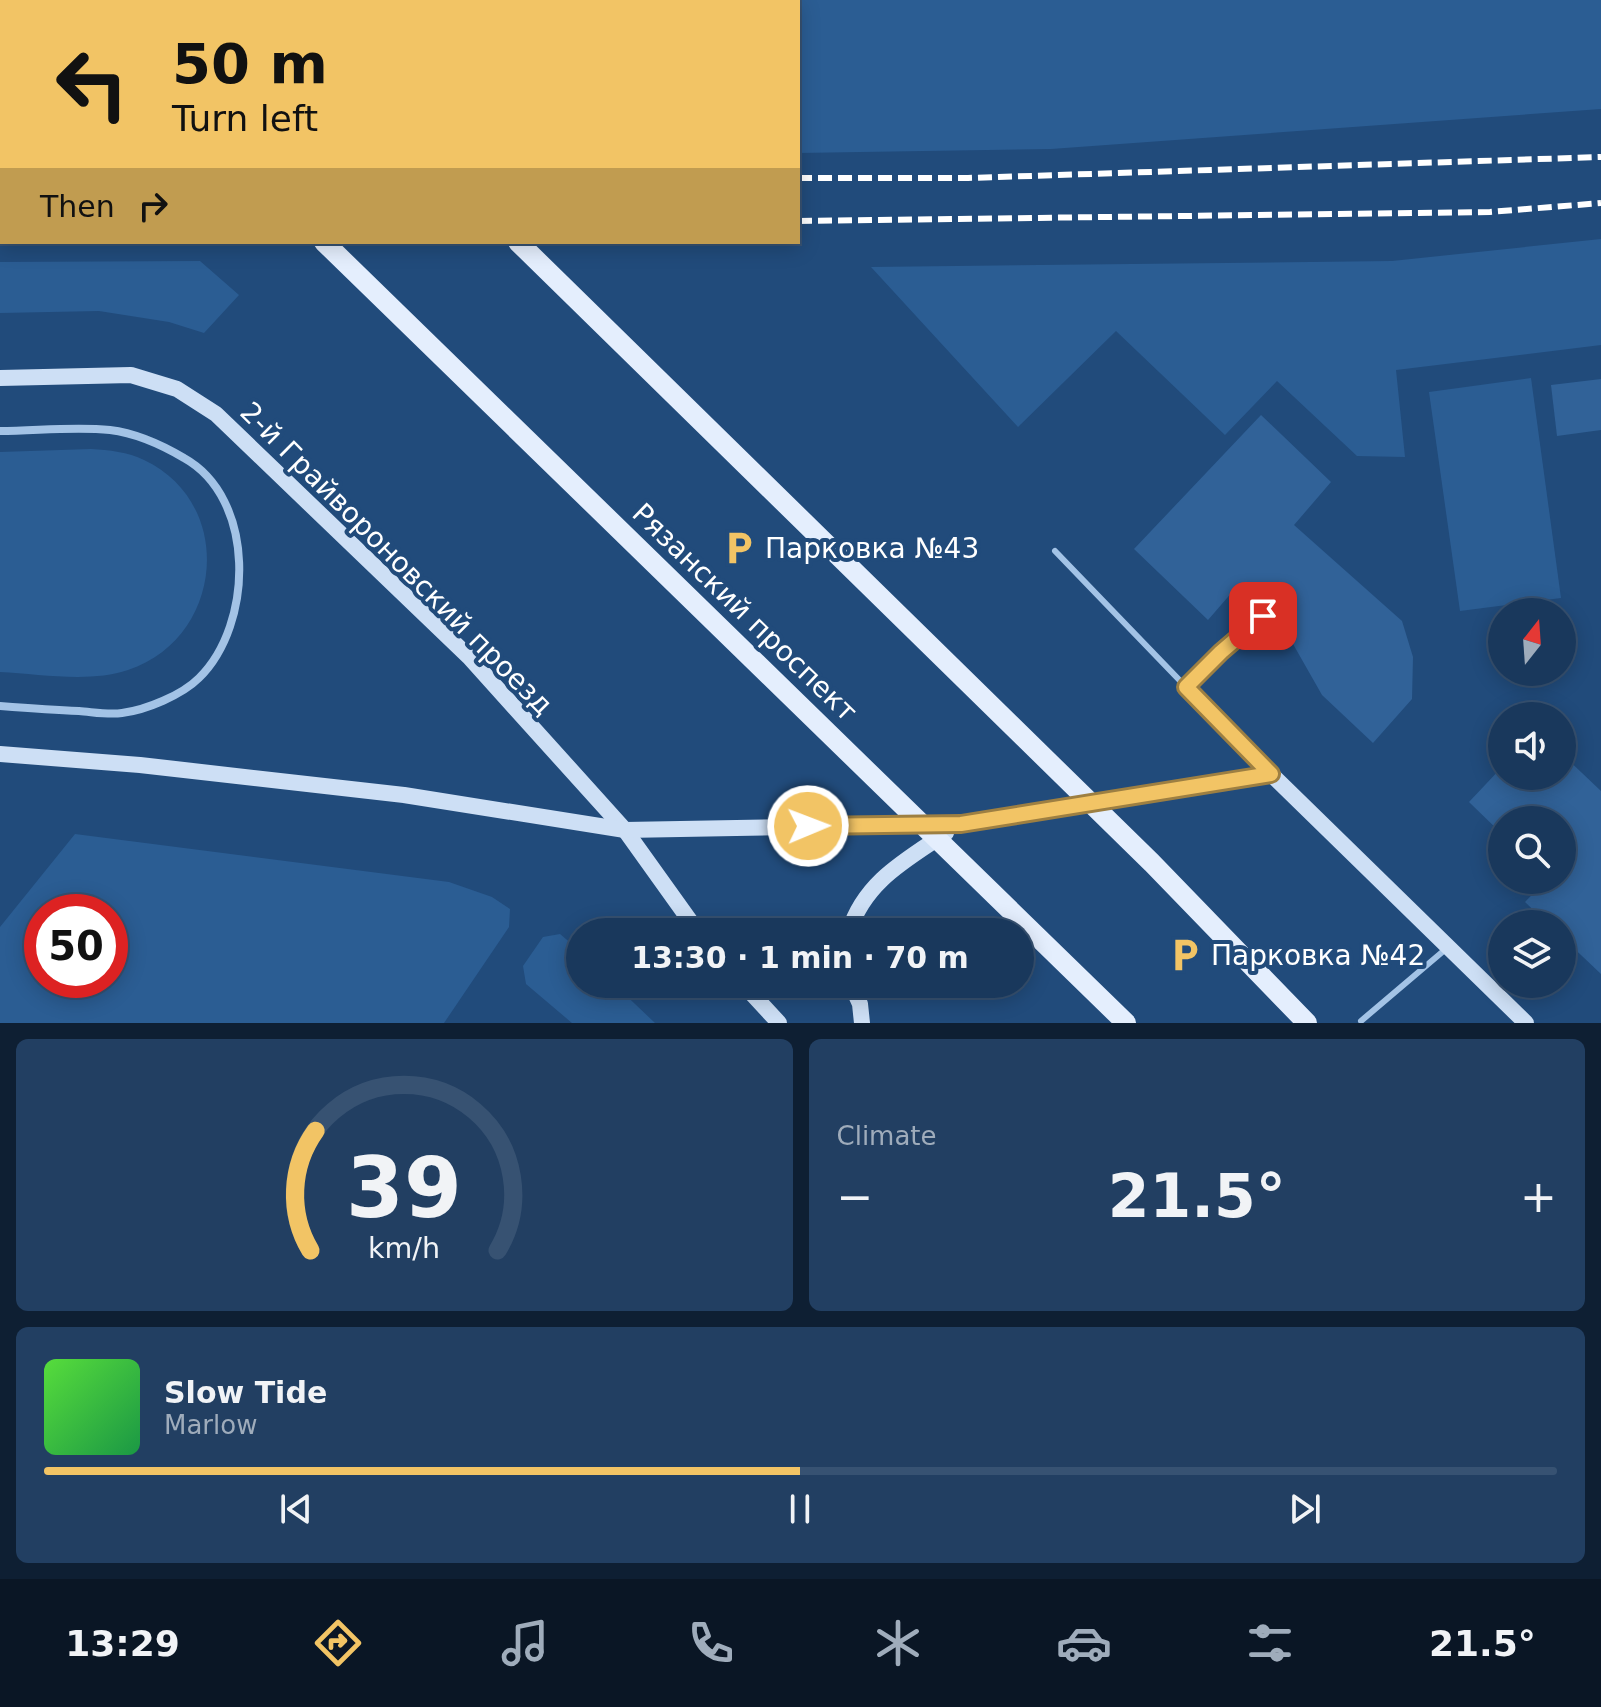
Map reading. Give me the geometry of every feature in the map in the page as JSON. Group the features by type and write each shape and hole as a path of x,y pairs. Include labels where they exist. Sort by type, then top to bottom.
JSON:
{"main road":[{"name":"Рязанский проспект","path":"326,244 1126,1023"},
{"path":"520,244 1152,863 1307,1023"},
{"name":"2-й Грайвороновский проезд","path":"0,378 131,375 177,389 216,414 469,657 625,830 688,918"},
{"path":"0,754 140,765 404,795 625,830 961,824 1271,774 1526,1023"},
{"path":"853,918 883,875 961,824"},
{"path":"756,998 779,1023"},
{"path":"857,998 862,1023"}],"street":[{"path":"0,431 110,430 142,438 187,459 212,480 229,512 239,543 240,576 237,601 227,635 198,679 180,692 122,713 0,706"}],"lane":[{"path":"1055,551 1271,774"},
{"path":"1186,687 1263,616"},
{"path":"1361,1021 1447,948"}],"shaded area":[{"path":"800,0 1601,0 1601,109 1051,149 800,153"},
{"path":"1601,239 1601,345 1396,370 1405,457 1357,456 1277,381 1225,435 1116,331 1018,427 871,267 1392,261"},
{"path":"200,261 239,295 204,333 169,322 99,311 0,313 0,262"},
{"path":"1531,378 1561,598 1488,598 1488,607 1460,611 1429,392"},
{"path":"91,449 118,452 144,460 174,480 194,507 205,538 206,570 199,602 184,630 160,654 128,670 81,677 0,672 0,452"},
{"path":"75,834 449,882 492,897 510,909 509,927 444,1023 0,1023 0,927 24,897 24,998 128,998 128,894 27,894"},
{"path":"560,934 566,939 566,998 629,998 655,1023 572,1023 526,984 523,966 543,937"}],"building":[{"path":"1601,379 1601,430 1557,436 1551,385"},
{"path":"1261,415 1331,482 1294,525 1402,621 1413,657 1412,699 1373,743 1322,695 1293,644 1267,620 1267,612 1259,612 1234,590 1208,620 1134,549"},
{"path":"1576,767 1601,791 1601,974 1576,950 1576,910 1533,910 1525,902 1533,894 1576,894 1576,806 1488,806 1488,820 1469,802 1488,782 1488,790 1576,790"}],"railway":[{"path":"800,178 968,178 1601,157"},
{"path":"800,221 1490,212 1601,203"}],"place":[{"name":"Парковка №43","path":"739,548"},
{"name":"Парковка №42","path":"1185,955"}],"route":[{"path":"808,826 961,824 1271,774 1186,687 1263,616"}]}
